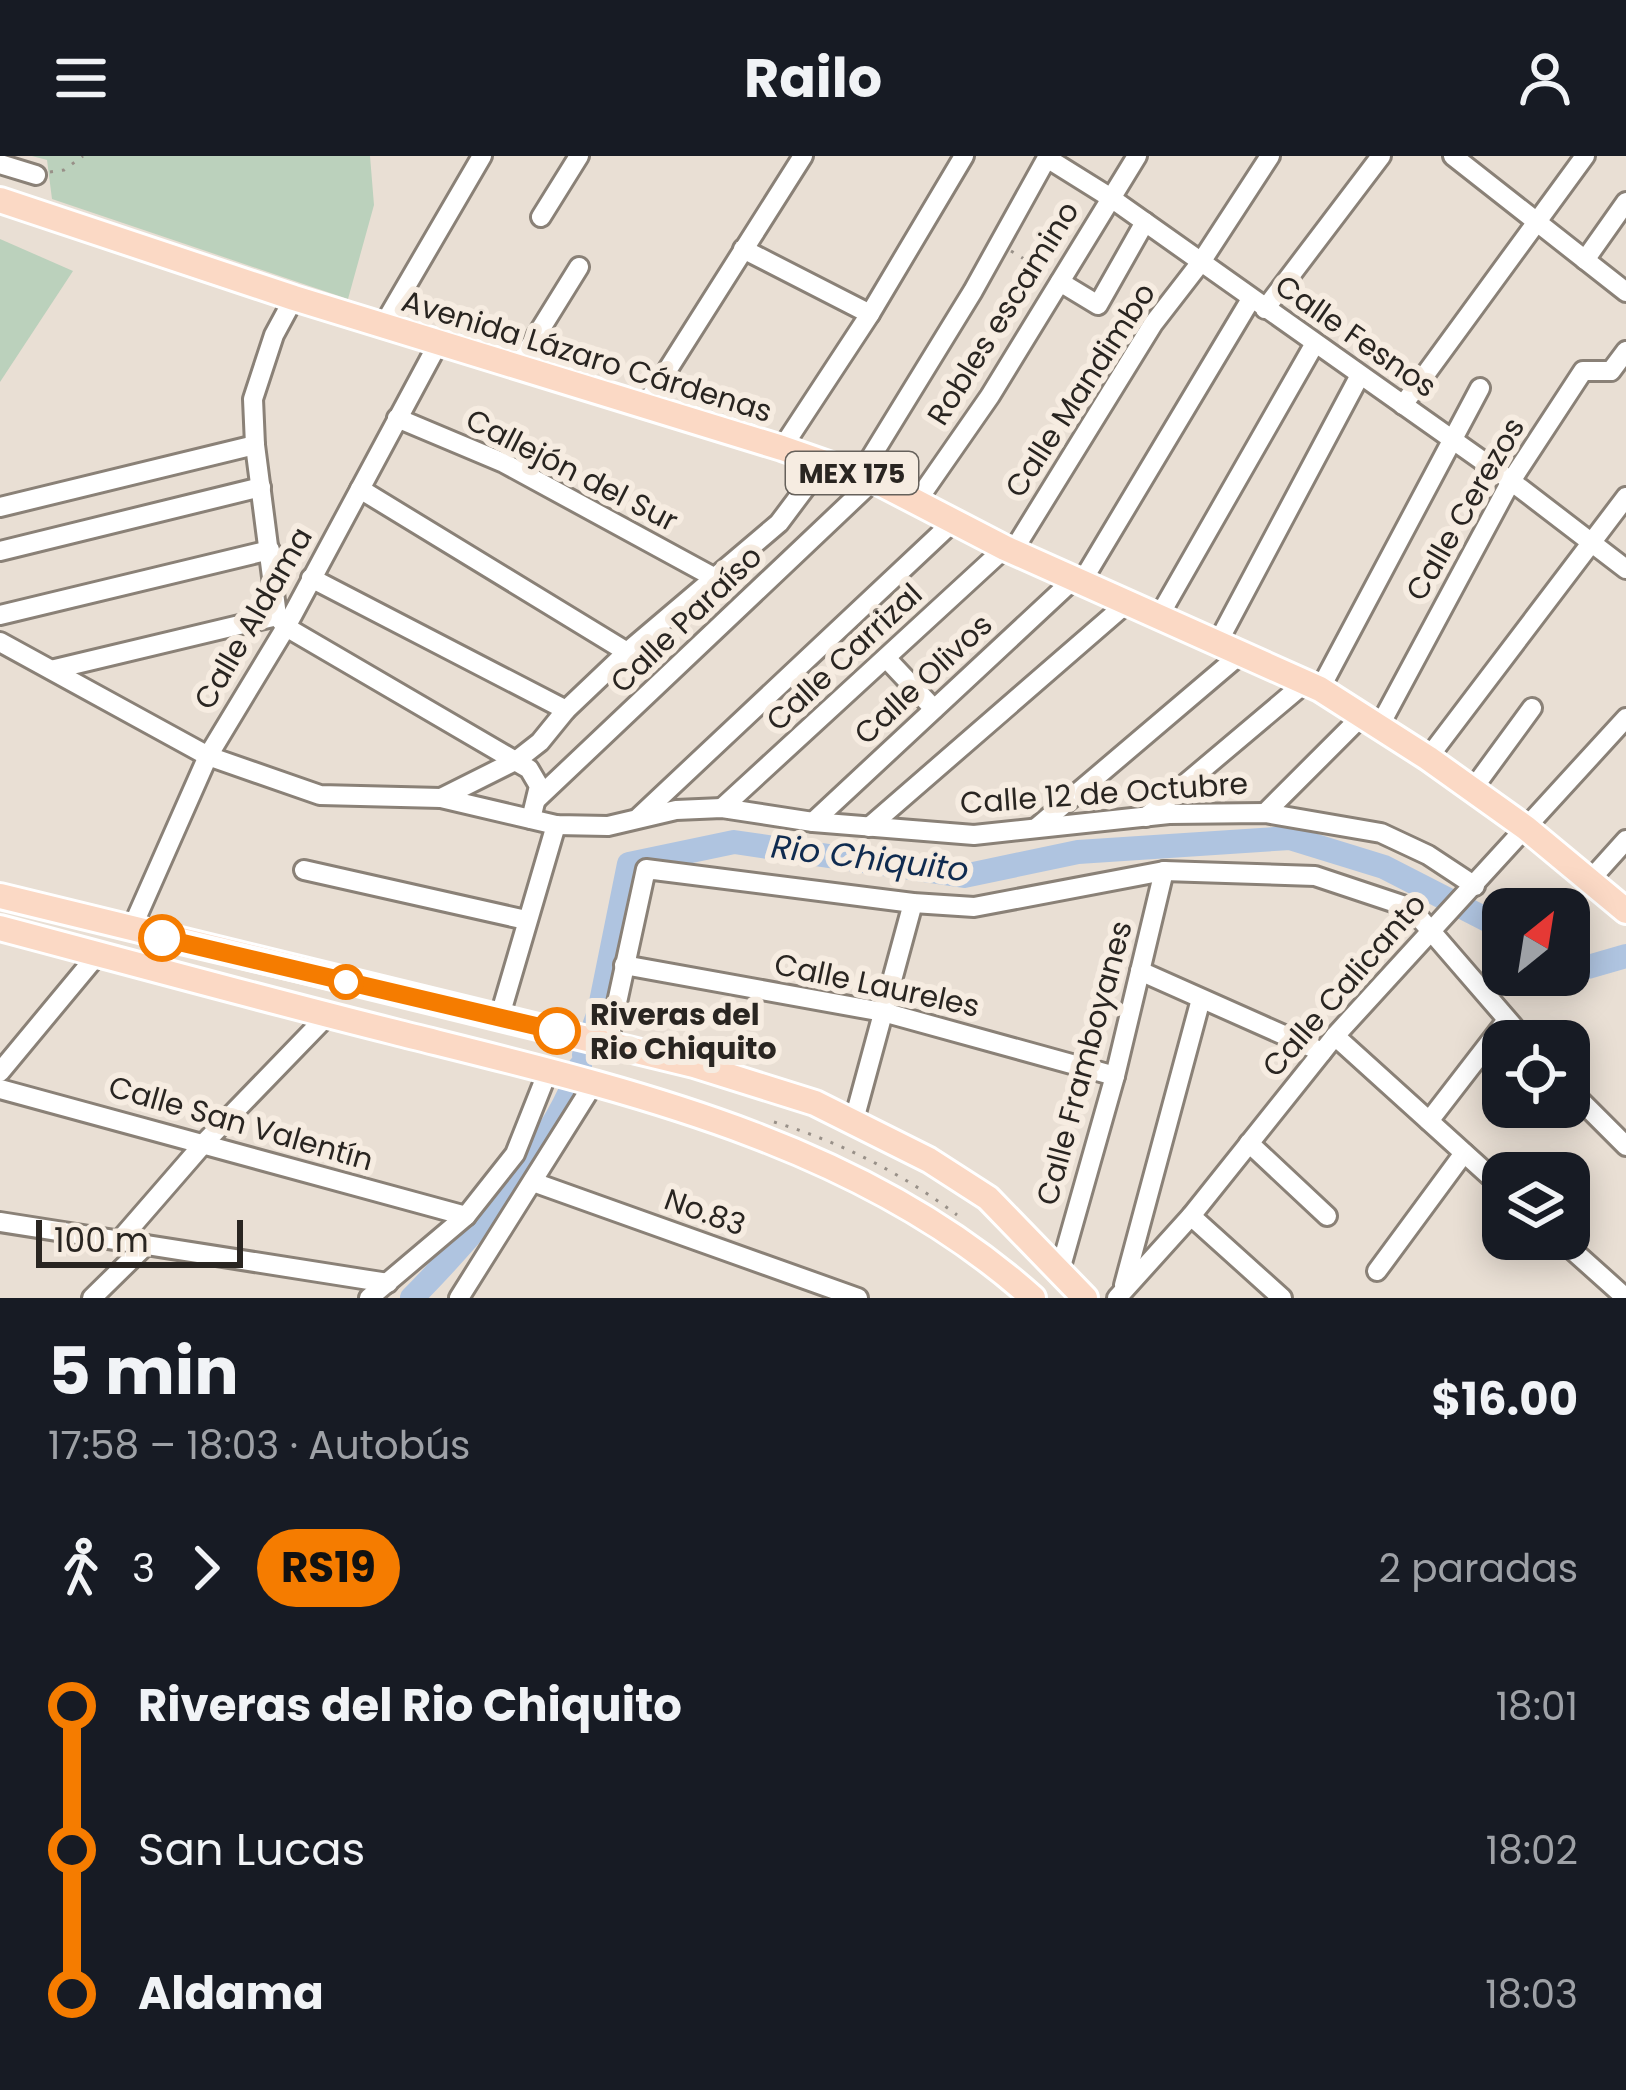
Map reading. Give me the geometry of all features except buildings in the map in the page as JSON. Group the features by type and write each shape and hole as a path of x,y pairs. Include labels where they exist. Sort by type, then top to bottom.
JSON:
{"main road":[{"name":"Avenida Lázaro Cárdenas","path":"0,200 867,478 1126,604 1313,686 1429,758 1526,828 1626,911"},
{"path":"0,896 694,1065 815,1103 854,1120 988,1198 1085,1298"},
{"path":"0,928 553,1072 781,1144 829,1164 991,1260 1033,1298"},
{"path":"399,1033 406,996"}],"street":[{"path":"384,324 482,156"},
{"path":"541,218 579,156"},
{"path":"644,407 803,156"},
{"path":"782,448 871,314 964,156"},
{"name":"Robles escamino","path":"916,501 990,396 1136,156"},
{"path":"1201,262 1270,156"},
{"name":"Calle Olivos","path":"813,822 1077,581 1258,304 1381,156"},
{"path":"1453,156 1626,292"},
{"path":"1403,405 1585,156"},
{"name":"Calle Fesnos","path":"1048,157 1511,481 1626,569"},
{"name":"Calle Paraíso","path":"534,809 867,478 1048,157"},
{"path":"0,164 36,175"},
{"path":"1585,260 1626,202"},
{"path":"1060,282 1098,304 1145,222"},
{"path":"743,249 871,314"},
{"name":"Calle Mandimbo","path":"1009,549 1154,324 1201,262"},
{"path":"517,367 580,267"},
{"path":"281,622 255,446 256,386 274,335 294,298"},
{"name":"Calle Aldama","path":"131,930 208,756 439,342"},
{"path":"1158,618 1315,345"},
{"name":"Calle Cerezos","path":"1265,813 1371,720 1511,481 1583,371 1611,371 1626,351"},
{"path":"1218,642 1359,377"},
{"path":"1146,817 1313,686 1480,388"},
{"name":"Callejón del Sur","path":"398,418 504,464 717,579"},
{"path":"0,507 255,446"},
{"name":"Calle 12 de Octubre","path":"440,799 518,760 539,742 627,652 778,523 824,463"},
{"path":"0,551 261,487"},
{"path":"360,489 627,652"},
{"path":"1429,758 1626,497"},
{"path":"639,818 954,521"},
{"name":"Calle Carrizal","path":"722,808 1009,549"},
{"path":"0,615 270,550"},
{"path":"311,578 566,710"},
{"path":"869,827 1126,604"},
{"path":"55,669 281,622 518,760 537,778 534,809"},
{"name":"Calle 12 de Octubre","path":"0,642 208,756 320,796 440,799 534,809 556,825 608,826 722,808 813,822 974,835 1146,817 1265,813 1381,833 1428,855 1470,890"},
{"path":"1036,828 1242,653"},
{"path":"887,658 934,710"},
{"path":"1472,790 1532,708"},
{"name":"Calle Calicanto","path":"1123,1296 1335,1036 1626,718"},
{"path":"539,742 568,773"},
{"path":"499,1019 556,825"},
{"path":"1590,880 1626,841"},
{"path":"604,1043 646,869 974,907 1164,871 1315,876 1412,908 1507,1020"},
{"path":"304,870 526,920"},
{"name":"Calle Framboyanes","path":"1060,1270 1115,1076 1164,871"},
{"path":"854,1120 913,903"},
{"path":"0,1072 98,954"},
{"name":"Calle Laureles","path":"624,965 883,1012 1115,1076"},
{"path":"1140,971 1322,1052"},
{"path":"1123,1296 1201,999"},
{"path":"119,1241 328,1015"},
{"path":"1335,1036 1482,1169"},
{"path":"1429,1121 1482,1052"},
{"path":"369,1298 466,1216 514,1154 553,1072"},
{"path":"459,1298 589,1082"},
{"name":"Calle San Valentín","path":"0,1089 466,1216"},
{"path":"1590,1110 1626,1146"},
{"path":"1249,1143 1327,1216"},
{"path":"1377,1270 1464,1153"},
{"name":"No.83","path":"532,1182 857,1298"},
{"path":"1191,1216 1282,1298"},
{"path":"0,1222 388,1283"},
{"path":"92,1298 146,1245"},
{"path":"1583,1260 1626,1298"}],"path":[{"path":"36,175 64,170 83,156"},
{"path":"999,244 1060,282"}],"green space":[{"path":"32,156 370,156 374,205 348,299 52,199 47,160"},
{"path":"0,239 73,271 0,382"}],"waterway":[{"name":"Rio Chiquito","path":"584,1055 599,1012 629,864 734,842 964,876 1078,852 1290,838 1384,867 1482,917"},
{"name":"Rio Chiquito","path":"1590,966 1626,956"},
{"name":"Rio Chiquito","path":"412,1298 531,1158 580,1067"}],"bus line":[{"name":"RS19","path":"162,938 557,1031"}],"place":[{"name":"Riveras del Rio Chiquito","path":"557,1031"}]}
